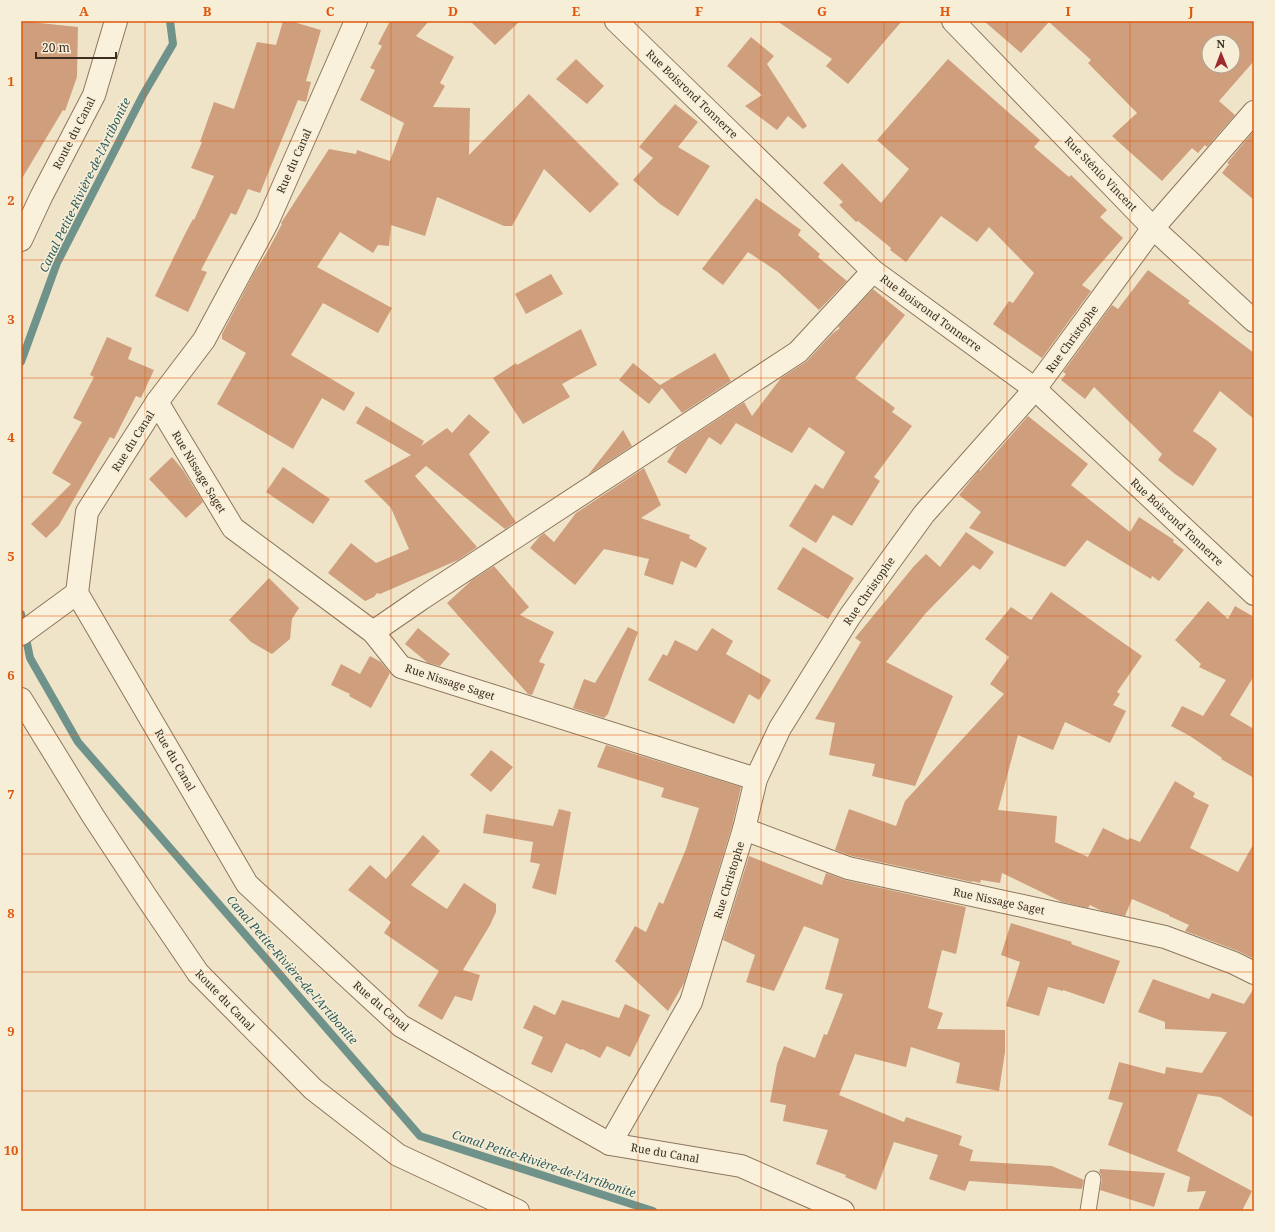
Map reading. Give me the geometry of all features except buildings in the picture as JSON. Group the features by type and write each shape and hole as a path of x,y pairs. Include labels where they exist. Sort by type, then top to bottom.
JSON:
{"street":[{"name":"Route du Canal","path":"21,240 94,95 116,21"},
{"name":"Rue du Canal","path":"356,21 267,223 204,340 157,402 87,512 77,593 247,884 400,1026 610,1144 741,1166 843,1211"},
{"name":"Rue Boisrond Tonnerre","path":"616,21 873,271 1035,389 1254,594"},
{"name":"Rue Sténio Vincent","path":"953,21 1153,228 1254,321"},
{"name":"Rue Christophe","path":"610,1144 690,1002 744,829 756,779 780,728 850,616 924,514 1035,389 1153,228 1254,112"},
{"path":"374,632 421,599 798,352 873,271"},
{"name":"Rue Nissage Saget","path":"157,402 233,528 374,632 401,667 756,779"},
{"path":"21,634 77,593"},
{"name":"Route du Canal","path":"21,698 98,822 198,973 312,1089 398,1155 518,1211"},
{"name":"Rue Nissage Saget","path":"744,829 848,868 1165,938 1234,963 1254,973"}],"lane":[{"path":"1088,1211 1093,1179"}],"waterway":[{"name":"Canal Petite-Rivière-de-l'Artibonite","path":"21,362 57,263 143,95 173,44 170,21"},
{"name":"Canal Petite-Rivière-de-l'Artibonite","path":"21,614 30,658 78,742 420,1136 653,1211"}]}
